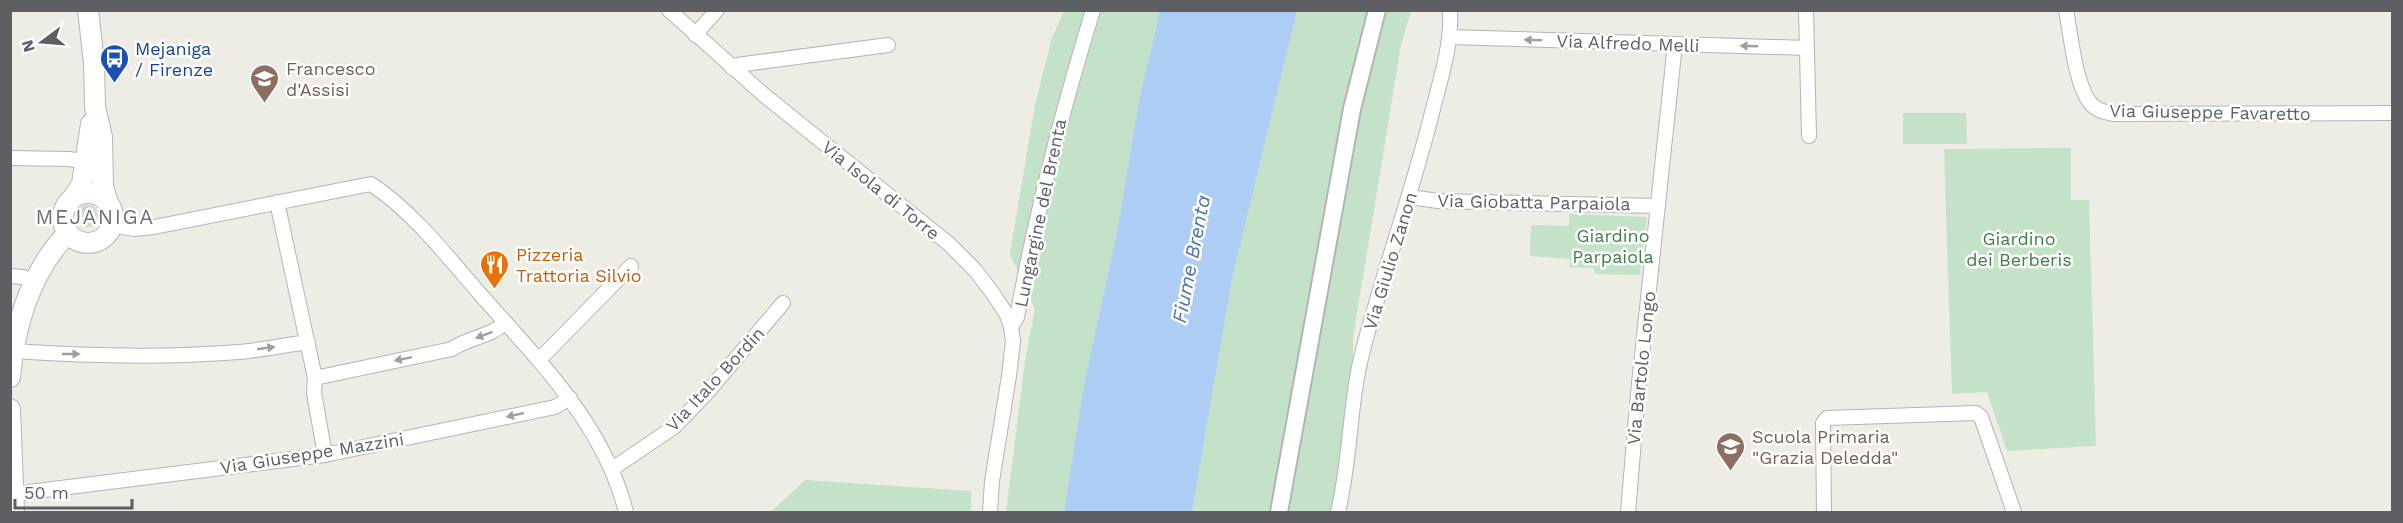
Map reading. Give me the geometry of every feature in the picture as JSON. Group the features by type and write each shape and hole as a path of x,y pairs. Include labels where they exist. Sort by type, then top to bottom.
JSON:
{"main road":[{"path":"88,10 94,63 95,107 82,184 65,207 63,214 64,227 68,233 81,242 96,242 103,238 112,225 113,212 106,200 103,186 102,137 95,107"},
{"path":"74,196 87,192 106,200"},
{"path":"10,377 16,333 33,282 53,248 68,233"},
{"path":"10,409 13,504"}],"street":[{"name":"Via Isola di Torre","path":"669,10 732,68 956,251 975,270 994,295 1007,315 1011,327"},
{"path":"695,35 717,10"},
{"name":"Lungargine del Brenta","path":"990,513 1001,417 1013,341 1011,327 1017,317 1032,238 1069,88 1093,10"},
{"path":"1279,513 1352,109 1377,10"},
{"name":"Via Giulio Zanon","path":"1341,512 1362,352 1410,197 1446,58 1450,37 1450,10"},
{"path":"1806,10 1809,136"},
{"name":"Via Giuseppe Favaretto","path":"2066,10 2081,83 2091,104 2099,110 2113,114 2392,112"},
{"name":"Via Alfredo Melli","path":"1450,37 1807,48"},
{"name":"Via Bartolo Longo","path":"1628,513 1638,393 1675,44"},
{"path":"732,68 737,65 888,45"},
{"path":"10,158 69,159 87,162"},
{"path":"112,225 134,228 154,227 371,184 436,242 570,398 612,469 626,513"},
{"name":"Via Giobatta Parpaiola","path":"1410,197 1438,201 1658,206"},
{"path":"277,202 315,378 314,393 325,455"},
{"path":"539,360 631,266"},
{"path":"10,276 33,282"},
{"name":"Via Italo Bordin","path":"612,469 674,427 705,395 783,303"},
{"path":"315,378 452,349 459,344 489,334 506,322"},
{"path":"13,351 57,354 197,355 308,342"},
{"name":"Via Giuseppe Mazzini","path":"13,504 325,455 555,407 570,398"},
{"path":"1824,513 1822,423 1827,418 1976,413 1981,417 2013,513"}],"green space":[{"path":"1064,11 1160,11 1139,100 1117,232 1084,384 1064,512 1006,512 1025,361 1035,309 1010,254 1035,105 1052,38"},
{"path":"1297,11 1411,11 1401,45 1353,337 1353,373 1333,512 1192,512 1232,279"},
{"path":"1903,113 1966,113 1967,144 1903,144"},
{"name":"Giardino dei Berberis","path":"2071,148 2071,200 2089,200 2096,446 2007,451 1987,392 1952,394 1944,149"},
{"path":"84,205 92,205 99,212 99,220 92,227 84,227 77,220 77,212"},
{"name":"Giardino Parpaiola","path":"1569,214 1647,217 1640,275 1595,274 1594,268 1570,267 1570,259 1530,256 1531,225 1569,226"},
{"path":"805,480 971,491 971,512 771,512"}],"water":[{"name":"Fiume Brenta","path":"1160,11 1297,11 1232,279 1192,512 1064,512 1084,384 1117,232 1139,100"}],"place":[{"name":"Mejaniga / Firenze","path":"114,84"},
{"name":"Francesco d'Assisi","path":"265,104"},
{"name":"Pizzeria Trattoria Silvio","path":"495,290"},
{"name":"Scuola Primaria \"Grazia Deledda\"","path":"1731,472"}],"district":[{"name":"MEJANIGA","path":"95,216"}]}
